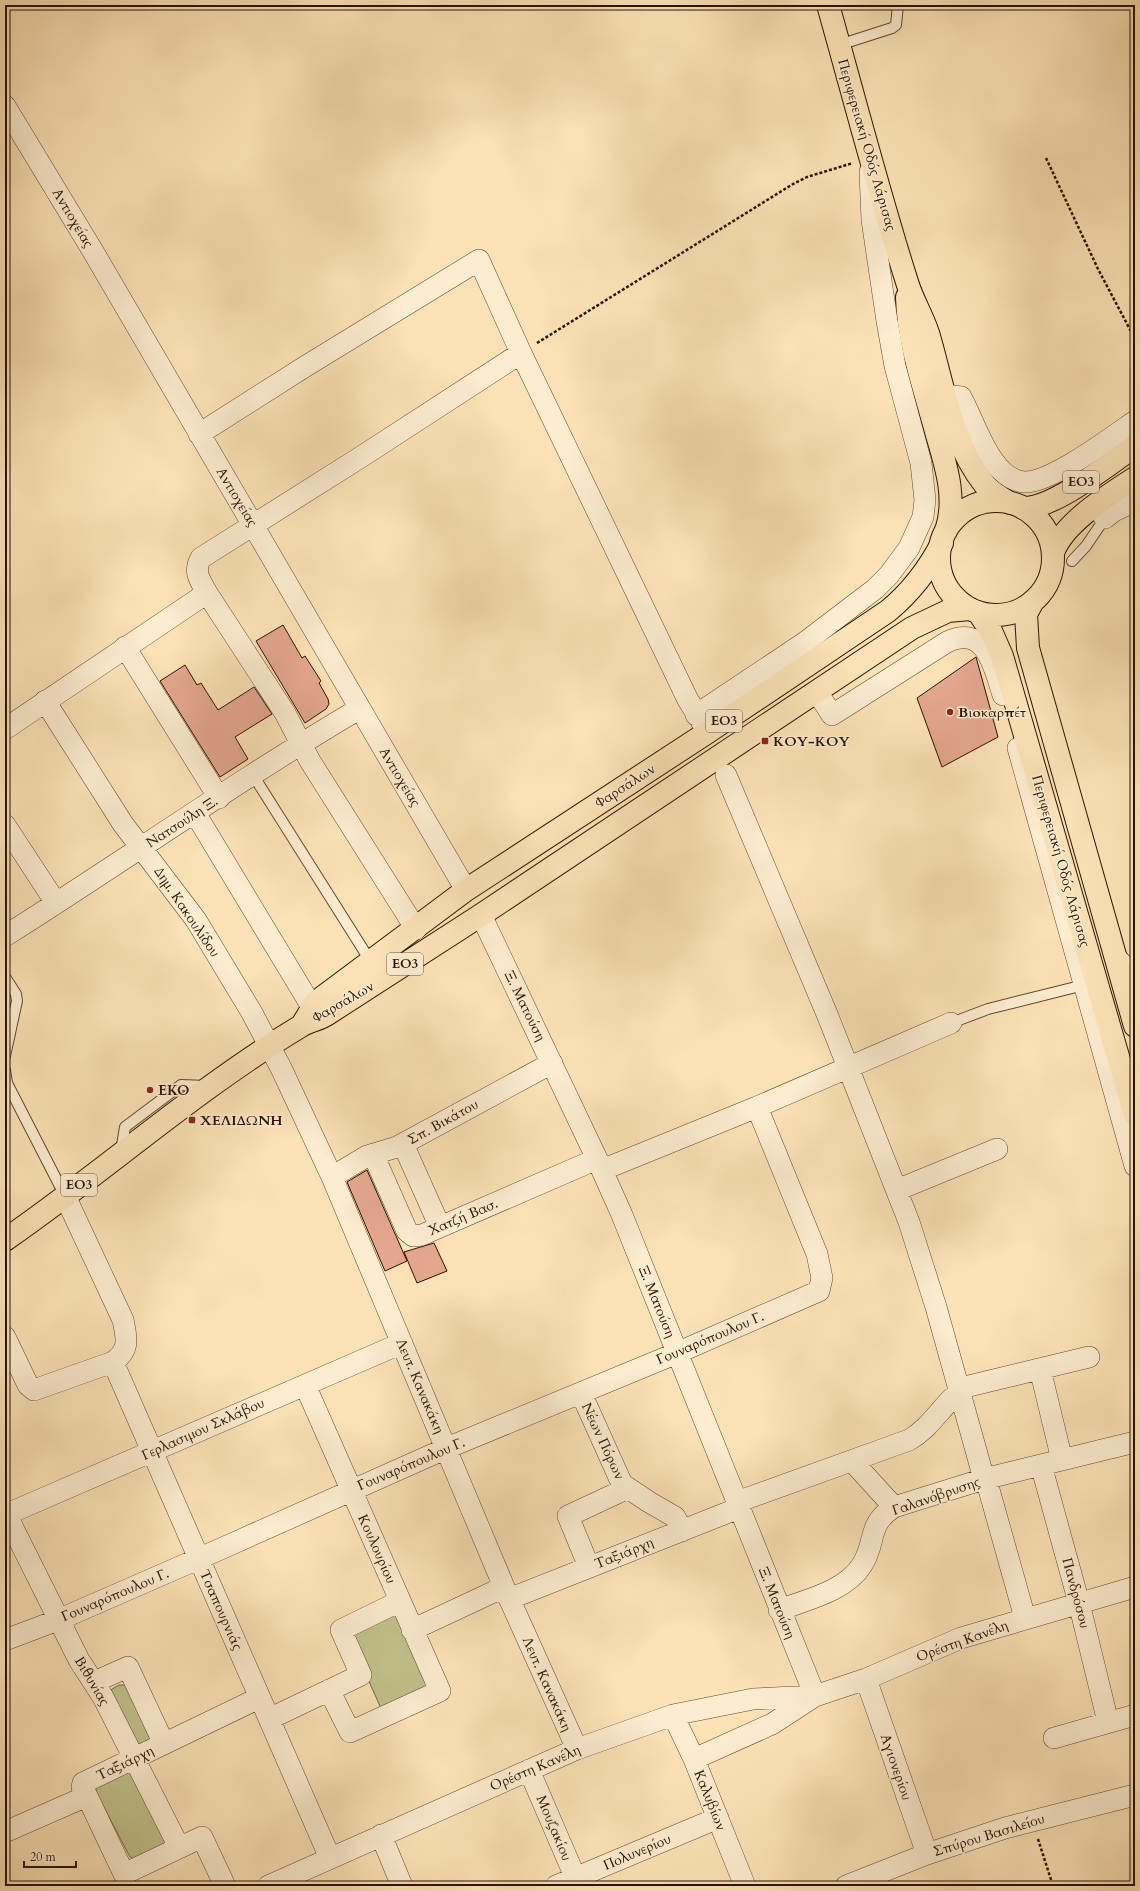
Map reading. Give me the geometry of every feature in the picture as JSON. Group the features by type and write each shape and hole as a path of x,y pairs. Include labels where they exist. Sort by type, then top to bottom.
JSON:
{"main road":[{"name":"Περιφερειακή Οδός Λάρισας","path":"828,5 907,284 953,396 959,436 974,468 985,485 997,496 1016,505"},
{"name":"Περιφερειακή Οδός Λάρισας","path":"907,284 910,332 950,483 950,514 943,539"},
{"name":"ΕΟ3","path":"943,539 958,516 972,507 987,502 1032,508 1052,500 1135,446"},
{"name":"ΕΟ3","path":"974,610 1002,615 1018,611 1032,602 1044,589 1051,572 1063,557 1056,545 1063,536 1101,511 1135,478"},
{"path":"1016,505 1038,519 1044,527 1051,544 1063,557"},
{"name":"Φαρσάλων","path":"5,1240 211,1086 270,1046 371,962 466,890 702,723 892,608 923,575 943,539"},
{"path":"943,539 940,564 946,585 957,598 974,610"},
{"name":"Περιφερειακή Οδός Λάρισας","path":"1032,602 1026,614 1028,648 1135,1026"},
{"name":"Περιφερειακή Οδός Λάρισας","path":"974,610 997,642 1010,703 1135,1115"},
{"name":"Φαρσάλων","path":"307,1016 326,1015 481,915 912,628 948,611 974,610"}],"street":[{"name":"Αντιοχείας","path":"5,106 253,524 359,709 466,890"},
{"path":"199,434 306,366 479,260 521,353 702,723 876,589 889,575 909,548 923,517 925,500 921,463 895,366 872,220 870,157"},
{"path":"416,929 310,761 302,743 285,713 207,593 197,573 197,565 201,558 253,524 364,456 521,353"},
{"path":"953,396 996,464 1009,477 1016,481 1034,480 1055,471 1093,449 1135,421"},
{"path":"1101,511 1114,511 1135,501"},
{"path":"5,728 124,647 207,593"},
{"path":"817,692 832,715 947,642 965,637 976,640 991,659 1010,703 1084,985 1135,1166"},
{"path":"124,647 219,798"},
{"name":"Δημ. Κακουλίδου","path":"45,701 115,814 196,920 270,1046"},
{"name":"Νατσούλη Ξ.","path":"5,936 302,743 359,709"},
{"path":"726,775 824,1007 898,1190 929,1282 1025,1618"},
{"path":"195,813 307,1016"},
{"path":"5,825 56,903"},
{"name":"Ξ. Ματούση","path":"481,915 600,1164 815,1696"},
{"name":"Χατζή Βασ.","path":"373,1154 407,1231 410,1234 417,1236 600,1164 757,1107 951,1022"},
{"name":"Λευτ. Κανακάκη","path":"270,1046 332,1177 507,1593 577,1750"},
{"name":"Σπ. Βικάτου","path":"332,1177 373,1154 403,1144 552,1063"},
{"name":"Γουναρόπουλου Γ.","path":"5,1640 58,1620 447,1448 677,1353 819,1291 822,1278 817,1254 757,1107"},
{"path":"403,1144 440,1227"},
{"path":"898,1190 997,1149"},
{"path":"5,1337 28,1385 34,1390 113,1362 122,1355 127,1341 123,1320 65,1196"},
{"name":"Γερλασιμου Σκλάβου","path":"5,1514 402,1343"},
{"path":"960,1391 969,1386 1089,1357"},
{"name":"Τσαπουρνιάς","path":"113,1362 151,1452 330,1858"},
{"path":"1040,1369 1062,1460"},
{"name":"Κουλουρίου","path":"305,1384 440,1691 350,1732 329,1690"},
{"name":"Ταξιάρχη","path":"412,1630 507,1593 589,1567 682,1531 738,1505 852,1461 897,1446 920,1434 934,1420 953,1396 960,1391"},
{"name":"Νέων Πόρων","path":"581,1393 620,1480 628,1488 675,1516 682,1531"},
{"name":"Γαλανόβρυσης","path":"779,1610 838,1586 852,1577 866,1558 877,1523 882,1516 894,1507 985,1479 1135,1442"},
{"path":"852,1461 894,1507"},
{"name":"Πανδρόσου","path":"1041,1465 1079,1603 1108,1722"},
{"path":"589,1567 568,1516 628,1488"},
{"name":"Βιθυνίας","path":"5,1514 58,1620 79,1660 94,1682 179,1847"},
{"name":"Ορέστη Κανέλη","path":"694,1759 772,1724 815,1696 866,1679 971,1634 1135,1587"},
{"path":"269,1718 361,1675 341,1630 400,1601"},
{"path":"94,1682 128,1667 164,1744"},
{"name":"Αγιονερίου","path":"866,1679 927,1854"},
{"name":"Ορέστη Κανέλη","path":"268,1886 529,1770 577,1750 673,1715 753,1699 815,1696"},
{"name":"Ταξιάρχη","path":"5,1832 86,1796 82,1787 83,1784 259,1698"},
{"name":"Καλυβίων","path":"673,1715 694,1759 745,1886"},
{"path":"1054,1738 1135,1715"},
{"name":"Μουζακίου","path":"529,1770 577,1882"},
{"path":"86,1796 124,1874 202,1837 225,1886"},
{"name":"Σπύρου Βασιλείου","path":"846,1886 886,1879 927,1854 1032,1820 1135,1796"},
{"name":"Πολυνερίου","path":"556,1886 577,1882 718,1818"},
{"path":"381,1835 402,1886"}],"lane":[{"path":"839,45 892,28 896,25 898,5"},
{"path":"253,775 371,962"},
{"path":"1112,944 1135,970"},
{"path":"5,978 16,994 17,1001 5,1056"},
{"path":"951,1022 988,1009 1084,985"},
{"path":"5,1070 7,1083 65,1196"}],"path":[{"path":"521,353 793,184 807,177 870,157"},
{"path":"1046,158 1098,269 1135,339"},
{"path":"1032,1820 1053,1886"}],"green space":[{"path":"395,1612 430,1692 383,1713 348,1634"},
{"path":"119,1685 128,1685 151,1740 139,1749 110,1692"},
{"path":"127,1771 133,1771 166,1840 165,1845 134,1859 130,1857 96,1792 96,1786"}],"building":[{"path":"283,625 302,658 305,656 321,681 319,683 328,699 329,704 326,709 305,723 256,641"},
{"path":"976,657 998,737 942,767 917,698"},
{"path":"185,665 197,685 201,683 218,710 254,687 272,714 235,737 248,759 220,777 160,681"},
{"path":"367,1170 407,1261 385,1271 347,1182"},
{"path":"434,1243 447,1271 417,1283 404,1252"}],"place":[{"name":"Βιοκαρπέτ","path":"950,712"},
{"name":"ΚΟΥ-ΚΟΥ","path":"765,741"},
{"name":"EKO","path":"150,1090"},
{"name":"ΧΕΛΙΔΩΝΗ","path":"192,1120"}]}
